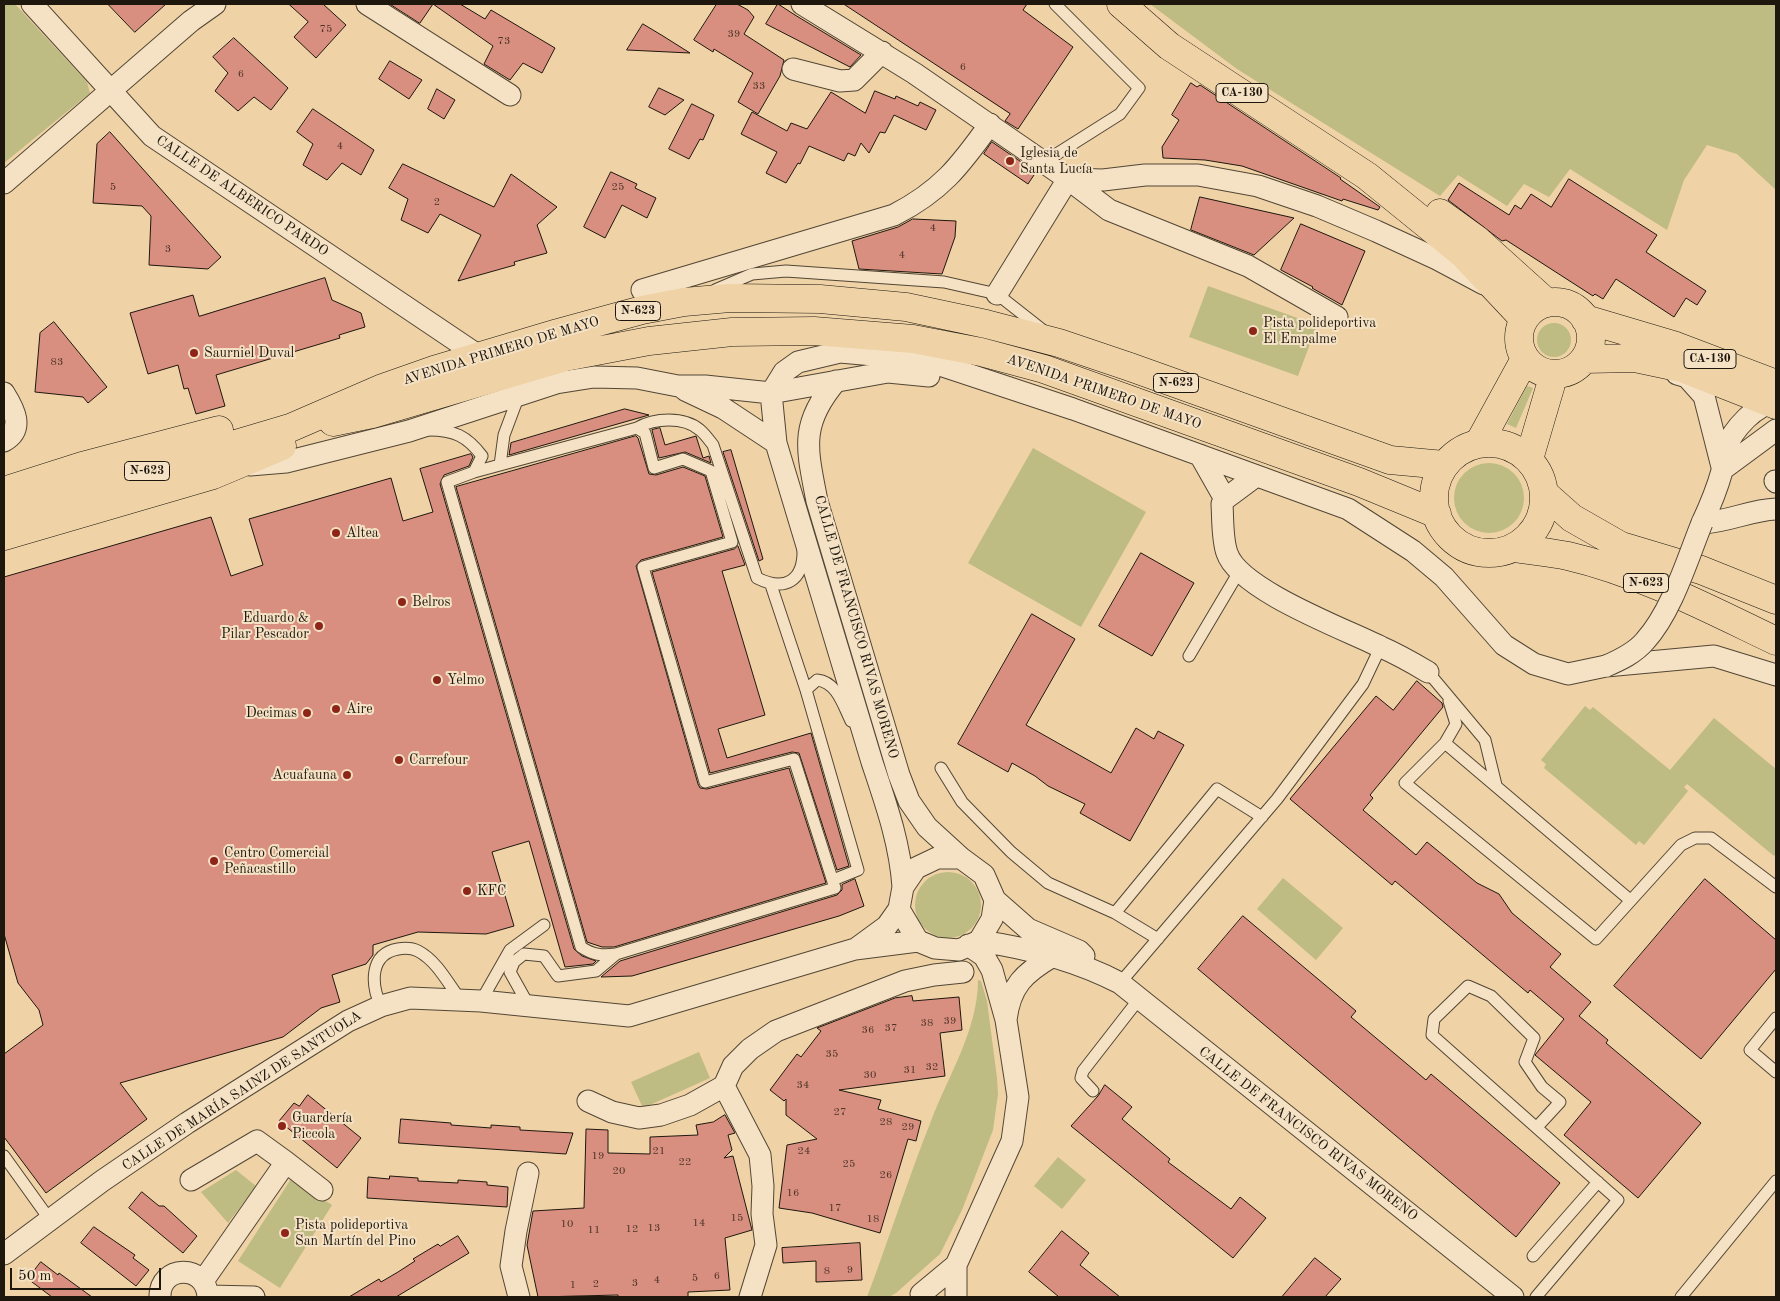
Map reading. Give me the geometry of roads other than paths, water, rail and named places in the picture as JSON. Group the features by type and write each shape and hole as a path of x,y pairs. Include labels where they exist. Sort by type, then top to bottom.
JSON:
{"main road":[{"name":"CA-130","path":"1121,4 1170,46 1367,176 1440,213 1476,239 1513,291 1524,319"},
{"name":"CA-130","path":"1367,176 1449,256 1513,291 1547,303 1562,303 1575,309 1585,319 1676,346 1774,398"},
{"name":"AVENIDA PRIMERO DE MAYO","path":"4,513 290,428 380,389 479,356 633,312 684,302 730,298 820,299 906,307 986,324 1059,343 1390,460 1444,465"},
{"path":"1547,303 1534,309 1524,319 1519,332 1520,346 1525,358 1537,370 1554,374 1571,371 1584,359 1590,346 1590,332 1585,319"},
{"name":"AVENIDA PRIMERO DE MAYO","path":"290,428 346,420 565,357 688,336 732,332 814,331 913,339 981,352 1044,369 1359,482 1437,514"},
{"path":"1478,443 1525,358"},
{"name":"CA-130","path":"1584,359 1635,358 1682,368 1774,398"},
{"path":"1437,514 1436,488 1444,465 1462,449 1478,443 1508,447 1529,459 1554,374"},
{"path":"4,491 82,466 380,389"},
{"path":"4,536 213,475 346,420"},
{"name":"N-623","path":"1515,548 1534,532 1543,508 1545,494 1542,482 1529,459"},
{"name":"N-623","path":"1545,494 1572,518 1621,546 1701,570 1774,599"},
{"name":"N-623","path":"1437,514 1451,536 1461,545 1474,552 1488,554 1515,548 1566,556 1614,570 1720,613 1776,641"}],"street":[{"name":"CALLE DE ALBERICO PARDO","path":"32,4 152,136 479,356"},
{"path":"4,183 191,21 215,4"},
{"path":"367,4 510,94"},
{"path":"802,4 882,52 990,124 1109,210 1248,266 1336,317"},
{"path":"793,69 840,81 854,80 882,52"},
{"path":"642,290 894,215 921,201 958,168 990,124"},
{"path":"1068,179 1104,180 1145,175 1198,175 1258,186 1317,206 1449,256"},
{"path":"997,294 1068,179"},
{"name":"AVENIDA PRIMERO DE MAYO","path":"771,393 784,372 798,362 840,352 885,356 937,364 1200,455 1348,509 1384,531 1444,577 1504,645 1534,664 1568,674 1606,666 1714,656 1776,676"},
{"path":"1635,358 1687,377 1699,388 1704,396 1723,469 1776,430"},
{"name":"AVENIDA PRIMERO DE MAYO","path":"213,475 252,465 286,462 410,430 556,383 594,377 637,378 678,386 705,386 727,390 771,393 888,372 989,381"},
{"name":"CALLE DE FRANCISCO RIVAS MORENO","path":"836,381 820,400 811,419 808,439 809,460 817,501 909,801 927,827 961,858"},
{"name":"AVENIDA PRIMERO DE MAYO","path":"678,386 723,408 776,443"},
{"path":"4,393 15,410 17,427 12,436 4,441"},
{"name":"CALLE DE FRANCISCO RIVAS MORENO","path":"771,393 776,443 803,527 896,840 902,887"},
{"name":"AVENIDA PRIMERO DE MAYO","path":"1606,666 1625,657 1644,642 1660,619 1723,469 1726,448 1737,430 1755,412 1774,398"},
{"path":"1200,455 1225,498"},
{"path":"1256,476 1225,498 1222,504 1227,554 1245,577 1272,594 1336,627 1381,646 1428,672"},
{"path":"1702,522 1720,522 1758,510 1776,509"},
{"path":"938,858 961,858 984,875 995,900 992,919 974,943 959,950 936,948 918,942 899,908 902,887 916,868 938,858"},
{"name":"CALLE DE FRANCISCO RIVAS MORENO","path":"995,900 1028,939 1052,956 1111,978"},
{"name":"CALLE DE MARÍA SAINZ DE SANTUOLA","path":"855,949 887,926 899,908"},
{"path":"1026,975 1028,939"},
{"name":"CALLE DE FRANCISCO RIVAS MORENO","path":"974,943 1028,939 1079,951 1513,1297"},
{"name":"CALLE DE MARÍA SAINZ DE SANTUOLA","path":"4,1254 188,1123 348,1021 381,1006 410,998 471,1001 629,1016 855,949 918,942"},
{"path":"919,1296 939,1291 956,1297 956,1265 1012,1141 1018,1097 1006,1020 992,970 974,943"},
{"path":"1006,1020 1015,987 1026,975 1052,956"},
{"path":"588,1101 612,1112 639,1118 661,1115 690,1105 724,1086 733,1066 750,1048 776,1031 905,981 934,974 963,972"},
{"path":"724,1086 760,1155 763,1186 762,1214 766,1245 750,1297"},
{"path":"191,1180 257,1140 322,1190"},
{"path":"207,1292 286,1162"},
{"path":"519,1297 511,1266 528,1173"},
{"path":"919,1296 956,1265"},
{"path":"160,1297 162,1285 174,1274 190,1272 207,1292 254,1297"}],"lane":[{"path":"1044,162 1120,114 1139,88 1054,4"},
{"path":"684,302 752,274 786,271 944,282 997,294 1059,343"},
{"path":"500,465 504,435 519,395"},
{"path":"637,428 645,433 654,468 684,459 711,472 732,542 643,567 705,782 794,759 836,888 616,954 604,956 590,953 581,947 447,482 474,472 637,428 647,421 668,420 684,422 699,429 713,445 757,578 771,585 786,584 796,576 803,559 803,527"},
{"path":"410,430 435,430 466,437 482,456 474,472"},
{"path":"1189,656 1240,570"},
{"path":"771,585 806,690 858,870 834,880"},
{"path":"1111,978 1158,939 1262,817 1363,684 1381,646"},
{"path":"1428,672 1485,740 1496,785"},
{"path":"806,690 817,680 826,681 836,690 872,762"},
{"path":"1447,695 1456,724 1445,744 1405,783 1596,939 1681,845 1695,838 1710,838 1776,887"},
{"path":"1445,744 1496,785 1630,900"},
{"path":"941,768 962,802 1048,883 1115,913 1158,939"},
{"path":"1115,913 1217,789 1262,817"},
{"path":"381,1006 374,991 374,969 380,959 387,953 406,948 416,950 434,963 471,1001 510,950 544,925"},
{"path":"529,1006 510,972 514,962 524,954 544,956 558,976 566,976 596,971 616,954"},
{"path":"1536,1297 1618,1200 1537,1126 1432,1035 1434,1019 1468,986 1491,996 1534,1038 1525,1062 1542,1087 1560,1102 1537,1126"},
{"path":"1093,1091 1081,1078 1083,1071 1139,999"},
{"path":"1776,1018 1750,1050 1776,1072"},
{"path":"4,1156 50,1220"},
{"path":"1681,1297 1776,1181"},
{"path":"1533,1256 1598,1182"}],"place":[{"name":"Iglesia de Santa Lucía","path":"1010,161"},
{"name":"Pista polideportiva El Empalme","path":"1253,331"},
{"name":"Saurniel Duval","path":"194,353"},
{"name":"Altea","path":"336,533"},
{"name":"Belros","path":"402,602"},
{"name":"Eduardo & Pilar Pescador","path":"319,626"},
{"name":"Yelmo","path":"437,680"},
{"name":"Aire","path":"336,709"},
{"name":"Decimas","path":"307,713"},
{"name":"Carrefour","path":"399,760"},
{"name":"Acuafauna","path":"347,775"},
{"name":"Centro Comercial Peñacastillo","path":"214,861"},
{"name":"KFC","path":"467,891"},
{"name":"Guardería Piccola","path":"282,1126"},
{"name":"Pista polideportiva San Martín del Pino","path":"285,1233"}]}
